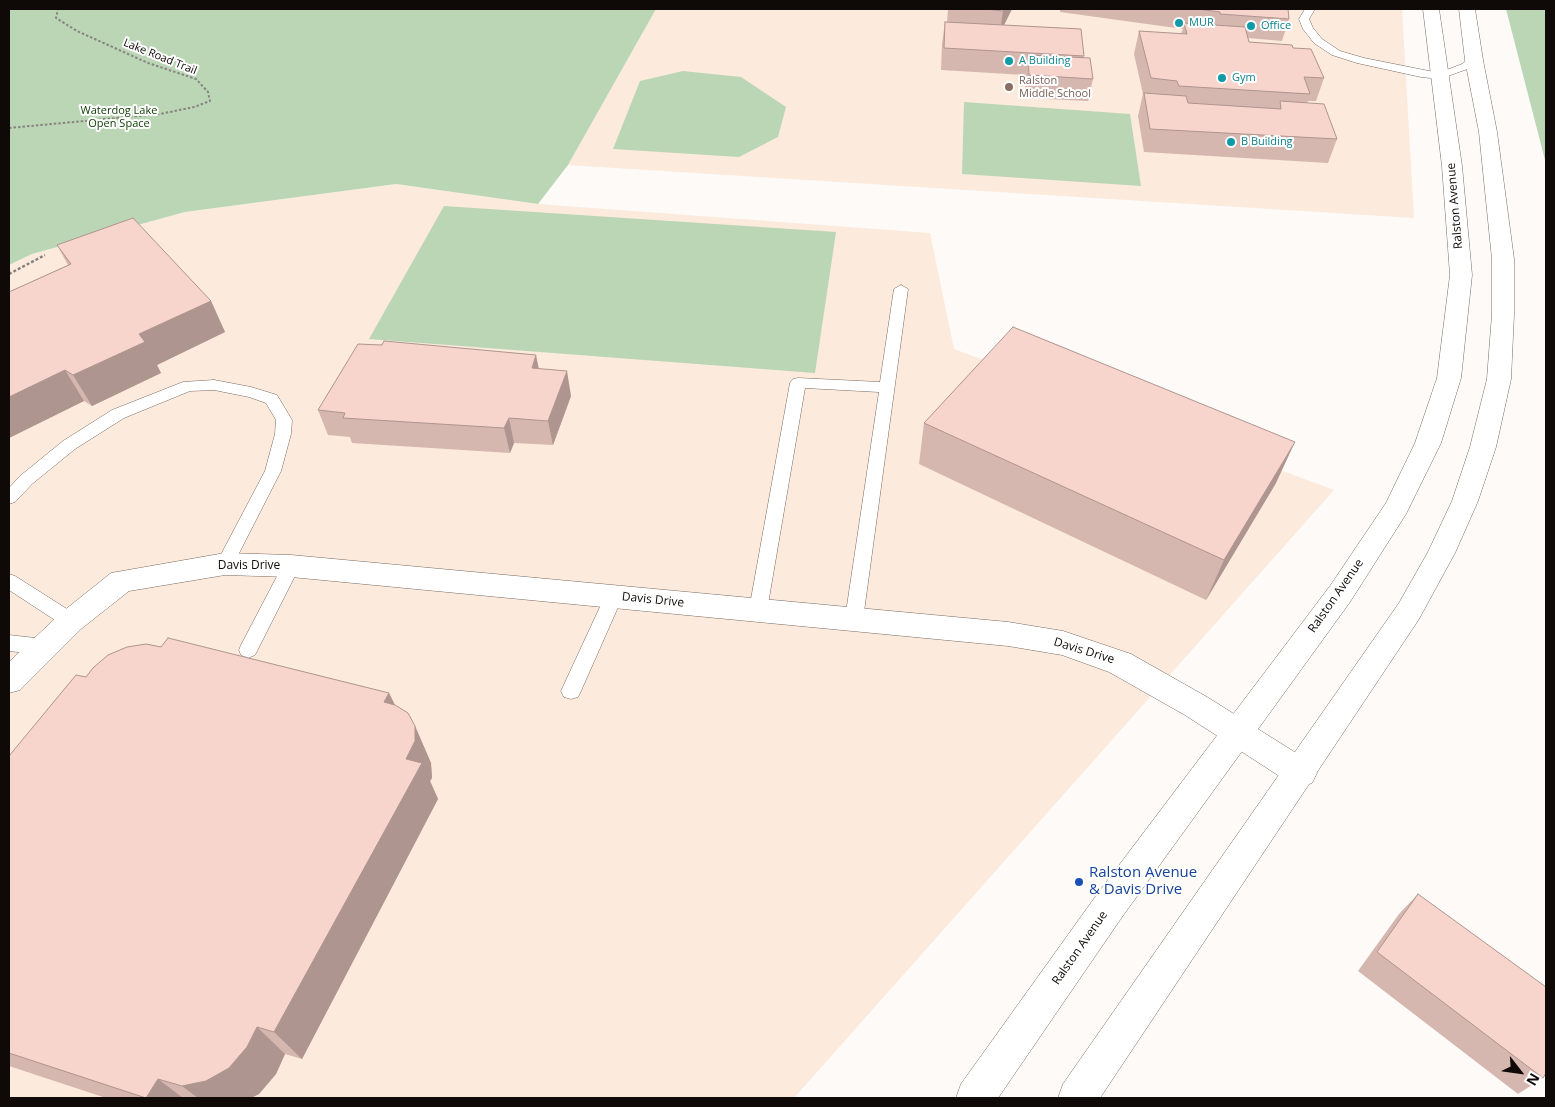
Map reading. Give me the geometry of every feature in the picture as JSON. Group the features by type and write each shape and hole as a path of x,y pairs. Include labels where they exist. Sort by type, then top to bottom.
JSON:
{"main road":[{"name":"Ralston Avenue","path":"974,1098 1110,905 1340,594 1397,508 1428,443 1449,378 1461,275 1452,166 1431,9"},
{"path":"1077,1098 1373,667 1409,611 1441,553 1465,501 1483,447 1499,379 1503,314 1503,258 1488,132 1474,60 1467,9"},
{"name":"Davis Drive","path":"9,681 71,621 120,581 225,564 291,566 1008,634 1064,643 1120,663 1237,731 1301,773"}],"lane":[{"path":"1310,9 1304,19 1308,29 1318,41 1336,53 1383,67 1440,76 1466,66 1474,60"},
{"path":"854,619 901,289"},
{"path":"758,610 798,383 887,387"},
{"path":"9,498 26,480 69,444 118,414 188,386 214,385 251,392 272,399 284,420 283,434 274,471 225,564"},
{"path":"248,650 291,566"},
{"path":"9,581 71,621"},
{"path":"571,691 614,596"},
{"path":"9,643 44,647"}],"path":[{"name":"Lake Road Trail","path":"9,128 160,114 194,107 210,101 208,92 196,79 148,63 77,31 56,18 58,9"},
{"path":"9,274 44,255"}],"shaded area":[{"name":"Ralston Middle School","path":"656,9 1402,9 1414,218 568,165"},
{"path":"396,184 538,204 930,233 954,349 1334,490 794,1098 9,1098 9,265 32,254 185,212"}],"green space":[{"name":"Waterdog Lake Open Space","path":"9,9 656,9 568,165 538,204 396,184 185,212 32,254 9,265"},
{"path":"1506,9 1546,9 1546,164"},
{"path":"683,71 741,77 786,107 778,137 739,157 613,149 640,81"},
{"path":"964,102 1130,114 1141,186 962,174"},
{"path":"444,206 836,232 815,373 369,339"}],"building":[{"path":"986,9 1005,9 1003,11"},
{"path":"1198,9 1288,9 1289,19 1220,14 1220,12"},
{"path":"945,22 1081,29 1084,56 944,48"},
{"path":"1184,23 1245,27 1249,42 1292,45 1293,48 1311,49 1324,78 1304,77 1310,94 1179,86 1177,81 1151,78 1139,31 1187,34"},
{"path":"1028,55 1090,58 1093,79 1029,75"},
{"path":"1144,93 1186,96 1188,103 1281,109 1280,101 1324,104 1337,139 1150,129"},
{"path":"133,218 211,301 139,334 145,342 73,375 65,370 9,397 9,292 71,264 57,245"},
{"path":"1013,327 1295,442 1224,560 924,423"},
{"path":"384,341 536,355 532,368 567,371 548,421 509,418 504,428 343,418 345,413 318,410 358,344 382,345"},
{"path":"168,638 389,693 384,702 395,705 408,713 415,726 415,741 406,759 422,763 274,1032 257,1027 247,1047 229,1068 206,1081 182,1086 158,1079 146,1098 9,1053 9,756 76,675 86,677 108,655 127,647 146,644 161,647"},
{"path":"1418,894 1546,987 1546,1073 1543,1078 1377,952"}],"place":[{"name":"MUR","path":"1179,23"},
{"name":"Office","path":"1251,26"},
{"name":"A Building","path":"1009,61"},
{"name":"Gym","path":"1222,78"},
{"name":"Ralston Middle School","path":"1009,87"},
{"name":"B Building","path":"1231,142"},
{"name":"Ralston Avenue & Davis Drive","path":"1079,882"}]}
